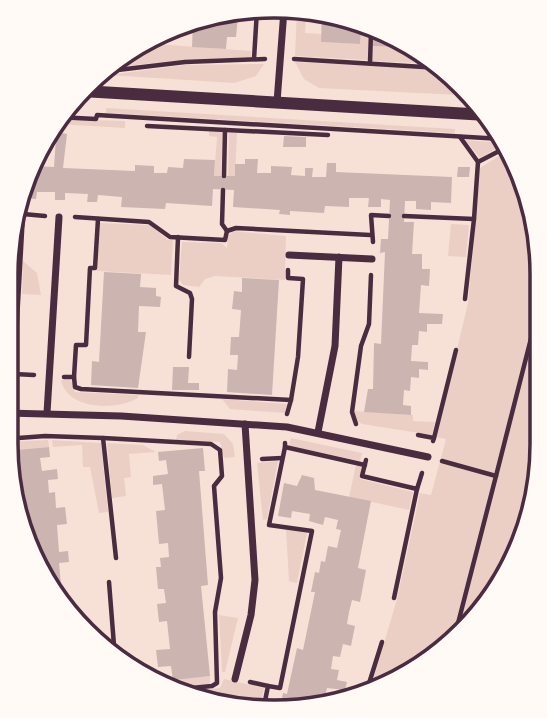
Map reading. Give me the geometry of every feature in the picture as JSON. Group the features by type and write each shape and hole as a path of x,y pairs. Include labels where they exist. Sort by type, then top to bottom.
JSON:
{"street":[{"path":"277,102 283,18"},
{"path":"92,92 474,114"},
{"path":"47,413 59,217"},
{"path":"289,255 372,259"},
{"path":"318,432 335,346 339,257"},
{"path":"18,413 287,427 428,457"},
{"path":"235,679 251,615 255,580 245,424"}],"path":[{"path":"254,60 257,18"},
{"path":"370,63 371,37"},
{"path":"462,113 460,136 478,162 465,299"},
{"path":"70,118 96,119 97,115 490,138"},
{"path":"147,125 328,135"},
{"path":"224,176 225,130"},
{"path":"478,162 498,152"},
{"path":"24,214 149,222 168,236 225,242 227,231 222,224 223,190"},
{"path":"370,235 371,215 389,216"},
{"path":"404,216 474,219"},
{"path":"227,231 236,228 373,235 369,324 361,346 352,412 355,423 373,428 362,476 417,489"},
{"path":"287,427 298,357 303,279 288,278 290,231"},
{"path":"178,237 176,286 190,293 192,299 189,357"},
{"path":"458,622 530,345"},
{"path":"394,598 417,489 434,438 456,350"},
{"path":"75,377 78,389 291,400"},
{"path":"410,434 434,438"},
{"path":"18,438 45,436 211,444 220,450 222,476 214,486 221,578 215,612 217,683 191,687"},
{"path":"103,438 116,558"},
{"path":"235,679 280,688 312,531 269,525 285,447"},
{"path":"428,457 496,476"},
{"path":"109,582 114,645"},
{"path":"370,682 382,642"},
{"path":"265,700 268,686"}],"shaded area":[{"path":"297,19 306,20 305,33 321,34 321,42 360,44 361,33 368,36 368,60 295,56"},
{"path":"160,44 251,51 251,57 124,66"},
{"path":"372,46 392,47 419,63 372,61"},
{"path":"295,62 427,68 457,95 319,88 304,79"},
{"path":"264,64 256,76 234,83 112,75 184,65"},
{"path":"106,108 455,129 455,133 106,113"},
{"path":"69,119 125,121 125,128 66,124"},
{"path":"209,131 223,132 221,176 214,176 217,137 209,136"},
{"path":"229,132 237,133 235,176 228,176"},
{"path":"465,140 493,142 496,148 480,158"},
{"path":"500,155 516,191 525,224 530,274 530,444 525,494 516,527 503,558 477,600 455,626 429,648 373,680 397,599 420,493 431,495 446,439 436,437 468,303 480,168"},
{"path":"100,223 150,225 168,240 173,240 171,275 97,271"},
{"path":"451,224 469,225 466,257 448,256"},
{"path":"233,231 286,236 285,280 215,276 205,279 199,287 183,285 179,279 182,242 221,243 227,248 228,236"},
{"path":"23,261 37,273 41,295 22,294"},
{"path":"61,380 71,380 75,392 138,395 138,398 118,405 94,405 72,397"},
{"path":"222,399 287,404 285,413 230,409"},
{"path":"354,411 413,415 413,421 435,422 432,435 362,424 357,421"},
{"path":"185,431 224,434 233,444 235,457 224,458 220,442 176,440 177,435"},
{"path":"291,438 362,453 360,461 289,446"},
{"path":"48,440 49,447 18,450 18,441"},
{"path":"52,440 101,443 108,512 99,513 90,467 83,467 82,445 53,447"},
{"path":"107,443 143,445 156,452 129,454 131,477 124,478 126,496 112,498"},
{"path":"278,461 267,519 263,520 257,463"},
{"path":"356,465 362,466 360,479 413,492 409,510 349,497"},
{"path":"286,529 307,533 297,583 289,581"},
{"path":"219,615 238,618 225,672 222,672"},
{"path":"210,676 210,685 190,686 172,679"},
{"path":"224,679 264,688 261,700 224,696 200,690 220,688"}],"building":[{"path":"238,20 236,37 227,37 226,49 192,47 193,30"},
{"path":"322,22 361,33 360,44 321,42"},
{"path":"373,38 392,47 372,46"},
{"path":"62,130 62,133 67,134 63,168 135,171 135,165 154,166 154,173 167,173 168,167 183,168 184,159 215,160 214,176 235,176 235,164 245,164 245,159 258,159 257,173 271,173 271,166 292,167 291,175 305,176 305,168 313,168 312,177 326,177 327,163 336,163 336,172 452,177 451,203 431,202 431,210 416,209 416,201 405,201 404,222 414,222 412,254 422,254 422,269 430,269 429,286 421,285 419,313 443,314 442,324 427,324 427,332 419,331 418,345 412,345 411,361 428,362 428,370 419,369 419,378 411,377 410,391 404,390 403,405 411,406 411,415 364,412 368,389 373,389 374,343 381,344 385,252 380,253 381,239 388,239 390,200 381,199 381,207 368,207 369,198 349,198 349,207 325,206 324,213 290,211 290,215 279,214 280,210 233,207 234,190 213,189 212,206 166,203 165,209 121,207 122,197 98,195 97,202 87,202 88,194 65,193 65,200 55,200 55,192 37,192 36,199 29,198 41,166 54,167 56,139"},
{"path":"284,136 306,137 306,147 283,147"},
{"path":"458,167 470,167 469,177 457,177"},
{"path":"104,272 141,274 140,287 156,288 156,296 161,297 160,307 139,306 138,332 146,332 138,388 91,385 92,361 99,362"},
{"path":"242,278 279,280 272,395 227,392 228,369 237,370 238,355 230,355 231,337 239,337 241,310 232,309 234,291 242,292"},
{"path":"173,367 189,367 188,383 199,383 199,390 172,390"},
{"path":"49,447 50,457 40,458 42,471 57,469 58,479 48,480 49,493 55,492 56,508 65,507 67,524 57,525 59,552 68,551 69,562 59,563 61,587 44,558 31,527 22,494 18,450"},
{"path":"203,448 205,471 199,471 208,585 201,586 210,676 174,680 171,666 158,667 156,650 170,649 167,621 159,622 157,604 166,603 164,589 158,589 156,567 161,567 160,558 169,557 168,543 159,544 156,511 165,510 162,484 153,485 153,476 168,474 166,460 159,461 158,452"},
{"path":"302,475 314,478 315,490 371,501 358,568 366,570 360,602 352,600 347,624 355,626 351,646 343,644 340,657 333,656 331,669 339,670 337,680 347,682 345,690 327,688 325,695 282,700 283,693 287,694 297,648 303,650 315,592 311,592 315,572 319,573 321,561 325,562 328,546 337,548 341,530 336,529 338,520 325,517 323,525 309,521 310,514 292,511 291,518 278,516 284,483 297,486"}]}
